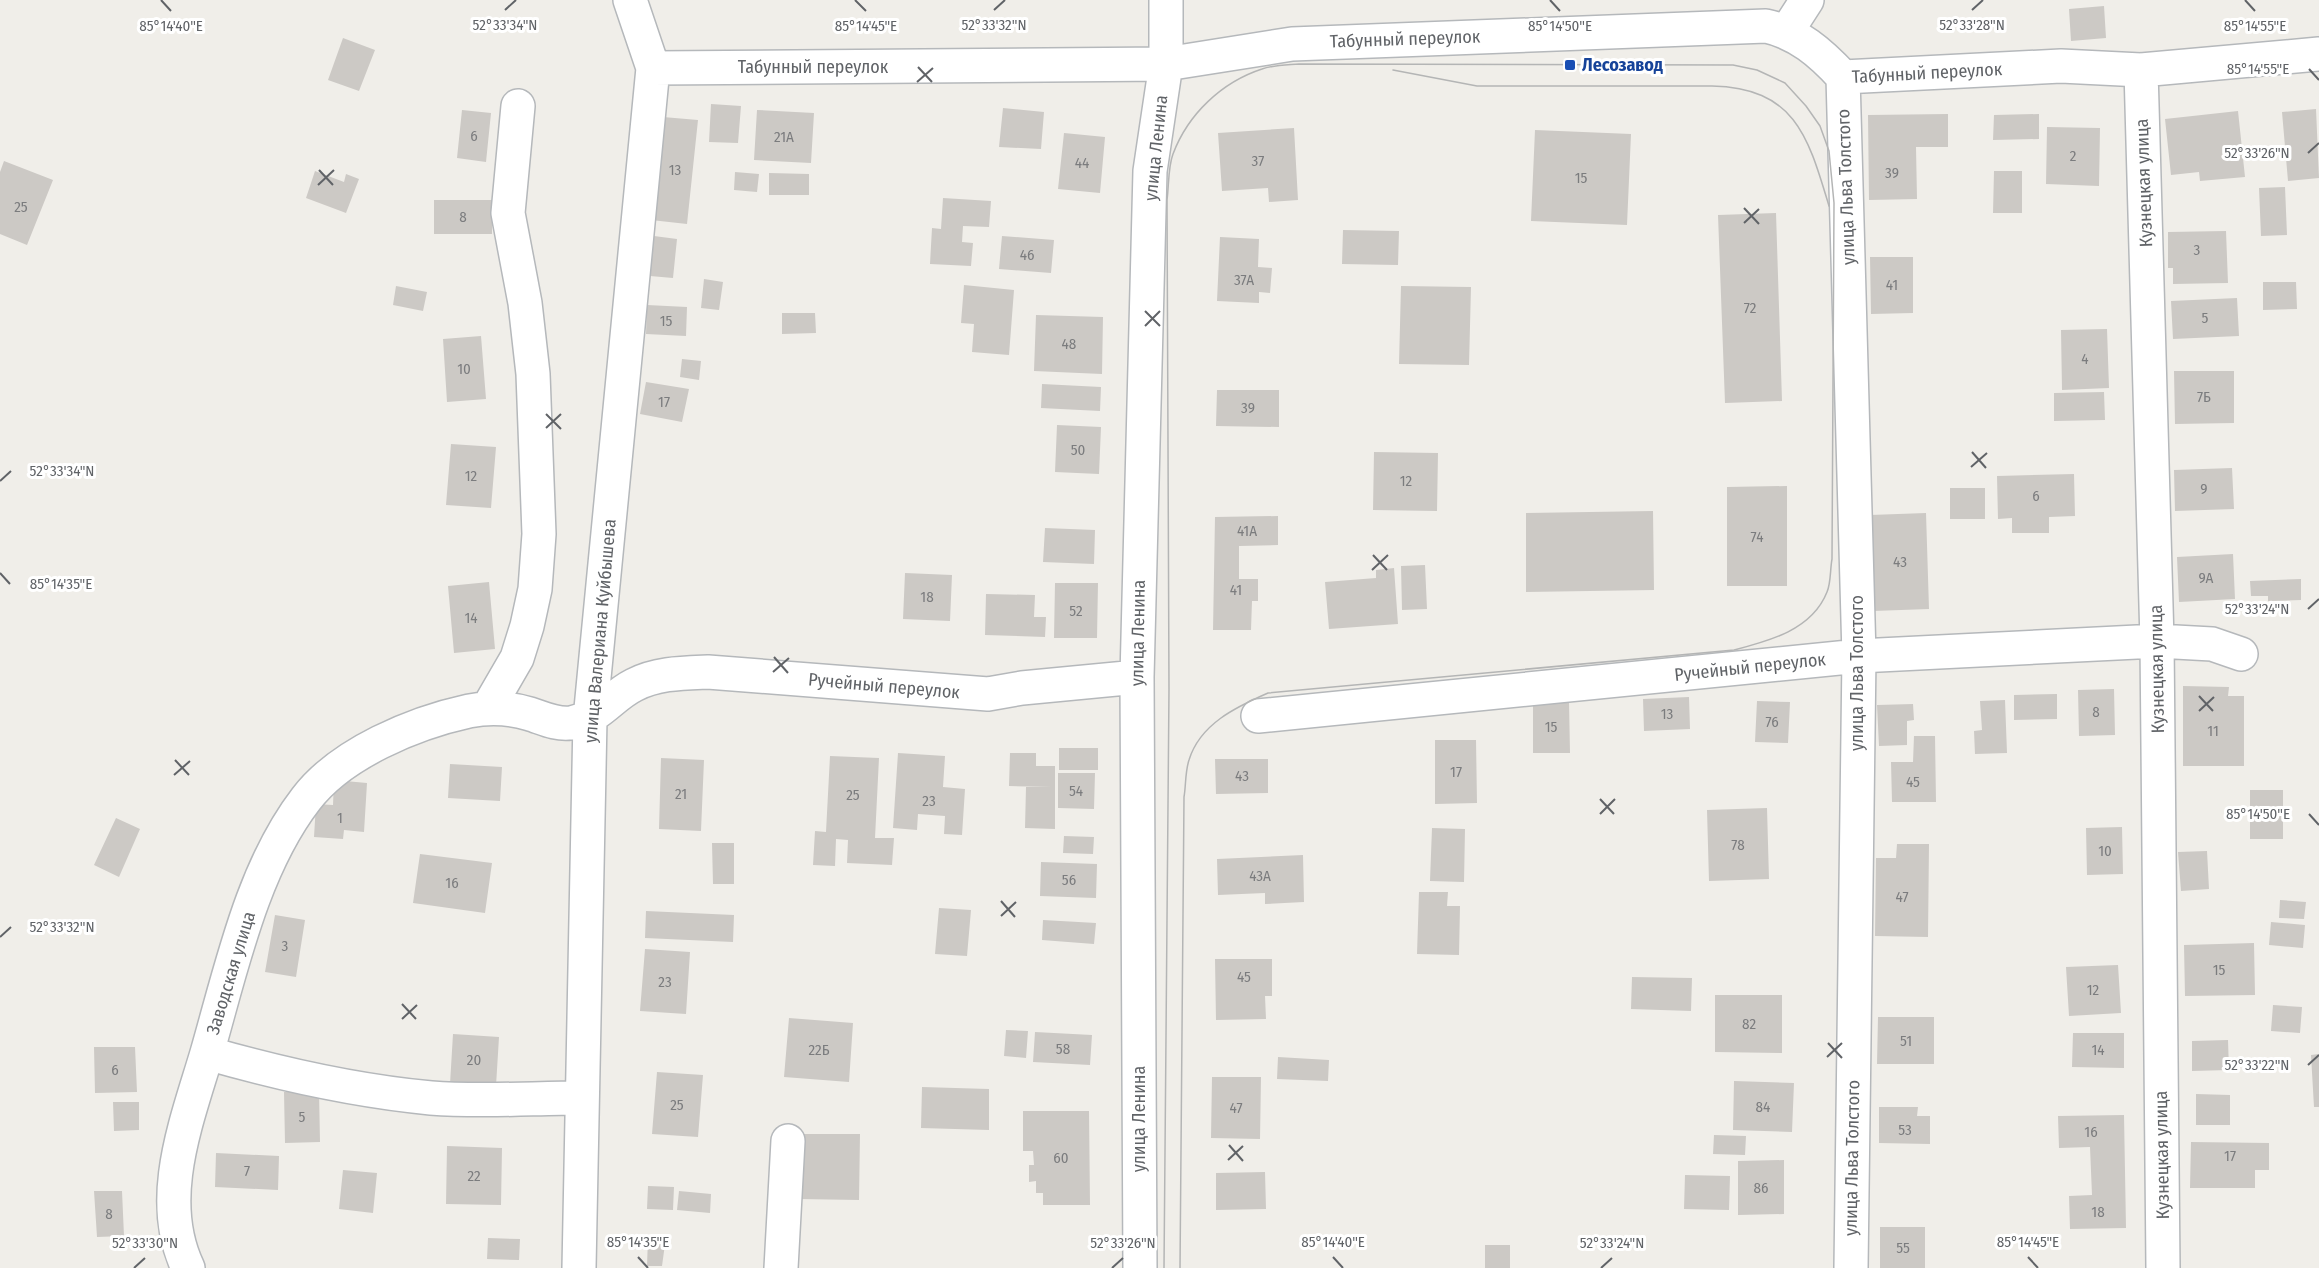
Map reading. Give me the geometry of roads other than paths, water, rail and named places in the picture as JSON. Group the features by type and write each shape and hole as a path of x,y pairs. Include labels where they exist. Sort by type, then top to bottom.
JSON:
{"street":[{"name":"улица Валериана Куйбышева","path":"579,1268 590,719 653,68 630,0"},
{"name":"улица Ленина","path":"1140,1268 1137,677 1150,171 1166,64 1166,0"},
{"path":"1787,31 1807,0"},
{"name":"Табунный переулок","path":"653,68 1166,64 1292,44 1766,26 1787,31 1813,48 1843,77 2061,66 2140,70 2319,54"},
{"name":"Кузнецкая улица","path":"2140,70 2157,641 2163,1268"},
{"name":"улица Льва Толстого","path":"1843,77 1859,656 1851,1268"},
{"path":"518,106 508,213 525,303 533,374 539,534 535,588 527,626 517,657 488,708 510,709 550,722 567,723 590,719"},
{"name":"Ручейный переулок","path":"1258,716 1859,656 2157,641 2212,644 2241,654"},
{"name":"Ручейный переулок","path":"590,719 633,685 677,673 708,672 988,694 1137,677"},
{"name":"Заводская улица","path":"188,1268 180,1251 174,1225 182,1135 259,884 284,834 306,799 328,776 363,751 398,735 468,711 488,708"},
{"path":"207,1053 248,1065 394,1094 434,1098 582,1098"},
{"path":"781,1268 788,1141"}],"tram line":[{"path":"1164,1268 1169,689 1167,200 1170,165 1179,139 1197,113 1220,91 1247,75 1280,65 1733,65 1757,70 1785,83 1820,126 1829,151 1834,203 1832,559 1827,592 1820,605 1800,625 1775,638 1734,650 1268,693 1221,718 1201,736 1189,760 1184,797 1180,1268"},
{"path":"1393,70 1477,86 1712,86 1740,89 1762,96 1780,106 1794,121 1814,158 1829,206"}],"place":[{"name":"Лесозавод","path":"1570,65"}]}
